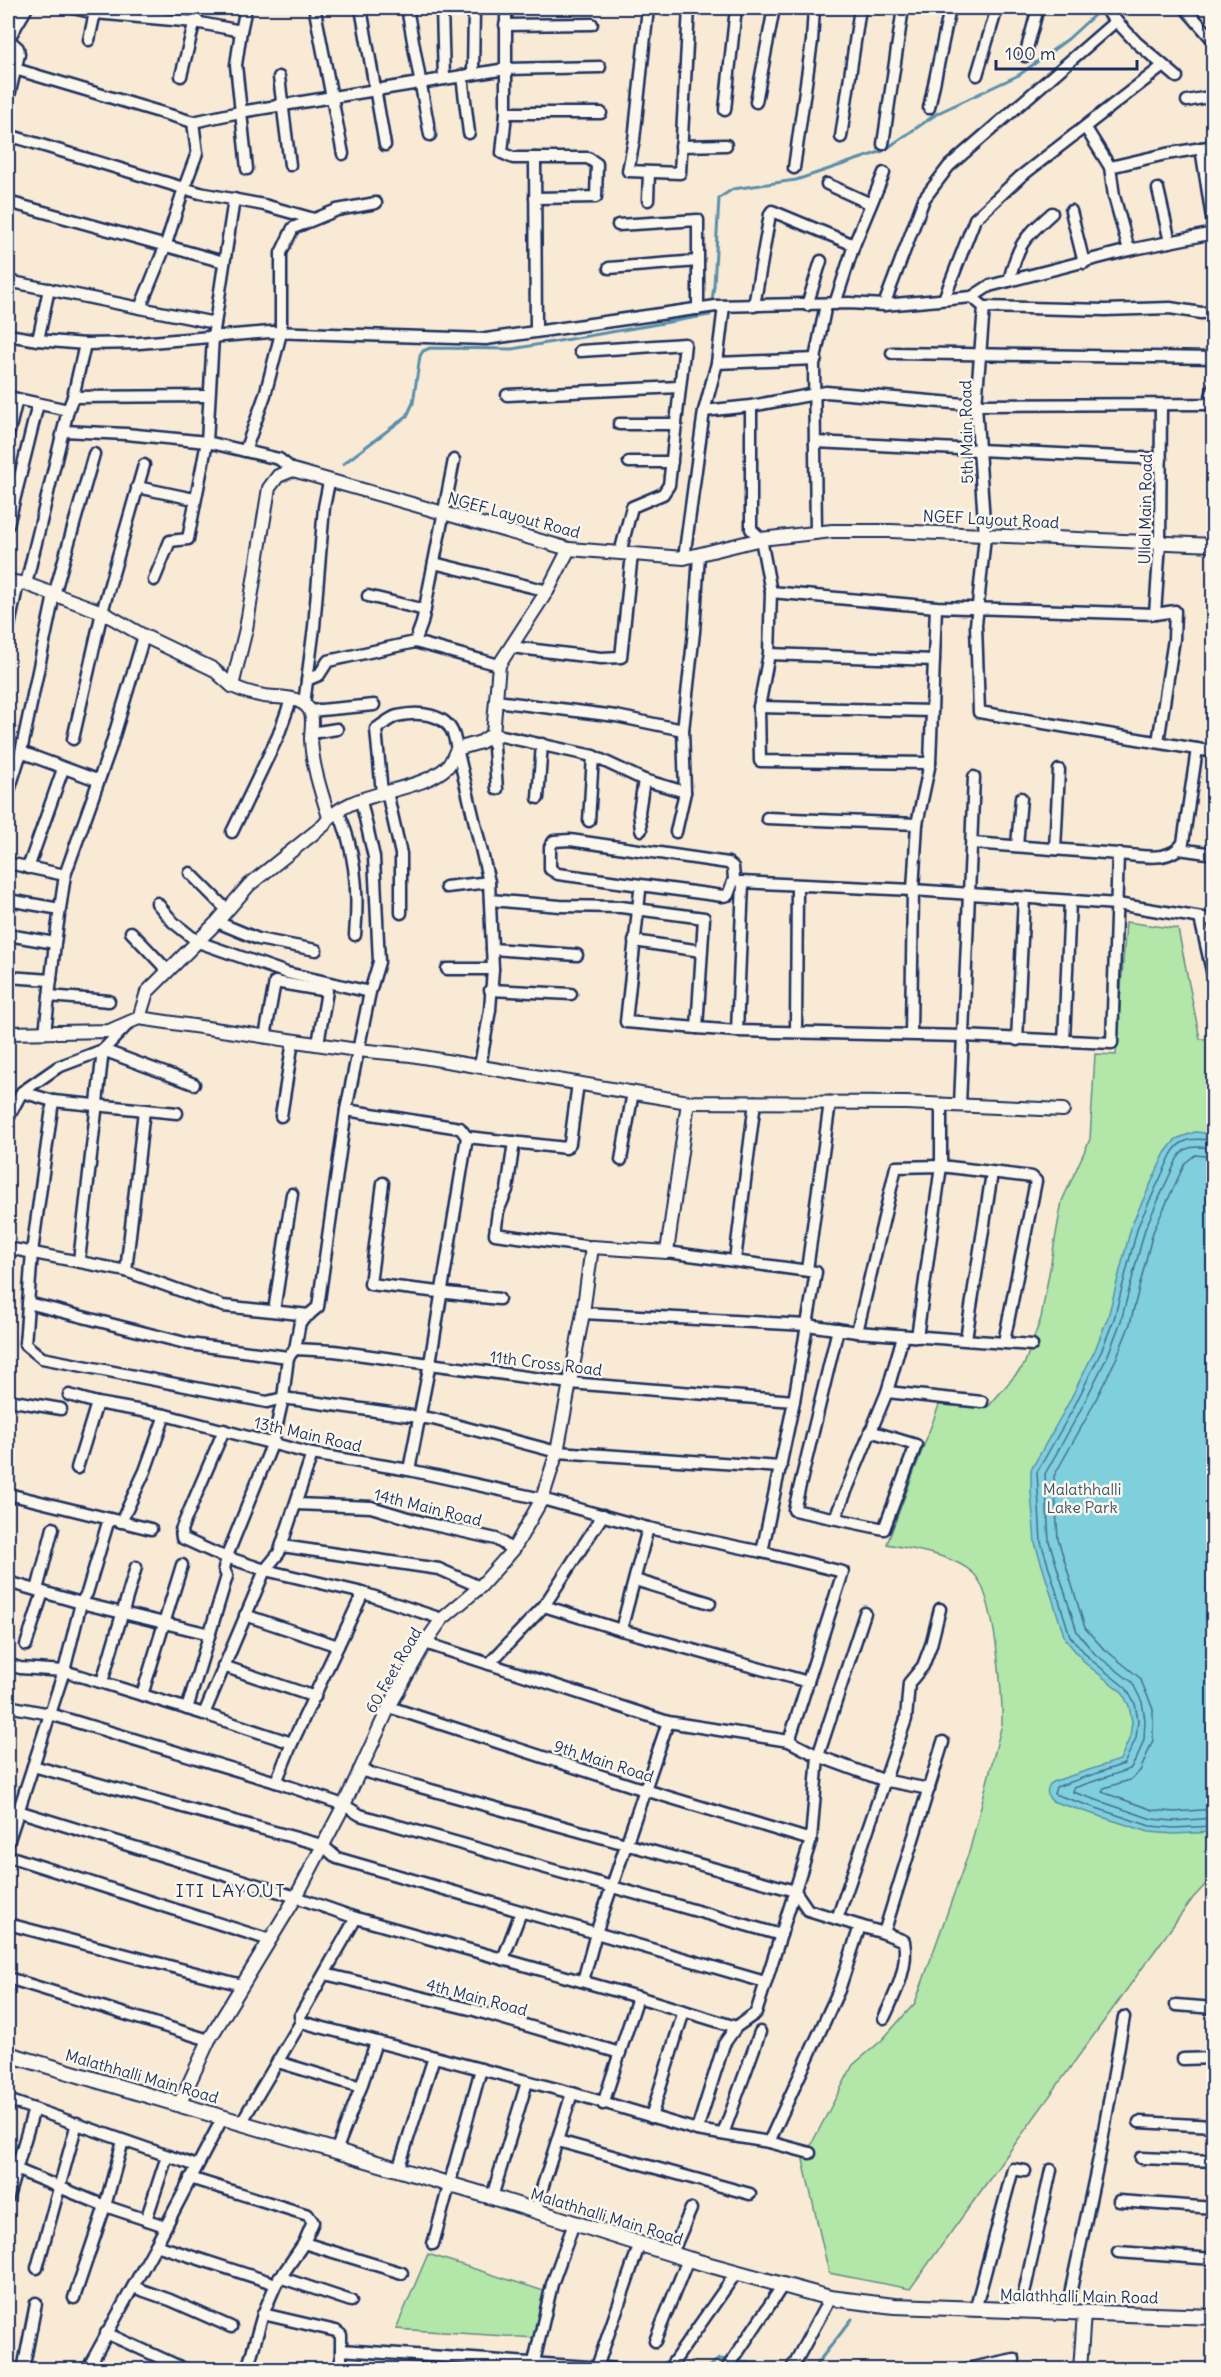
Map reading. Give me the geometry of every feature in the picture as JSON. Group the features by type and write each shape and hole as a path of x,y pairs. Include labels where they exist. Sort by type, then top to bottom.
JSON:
{"main road":[{"path":"8,12 10,8"},
{"path":"8,35 24,8"},
{"name":"Malathhalli Main Road","path":"8,2054 241,2122 688,2259 830,2298 894,2307 1214,2317"}],"street":[{"path":"73,8 143,12 241,31"},
{"path":"181,76 198,8"},
{"path":"246,8 236,65 247,169"},
{"path":"361,8 385,145"},
{"path":"407,8 430,135"},
{"path":"442,8 444,79"},
{"path":"469,133 468,75 474,8"},
{"path":"506,8 506,113 502,153 513,158 588,158 597,164 596,197 535,198"},
{"path":"648,8 634,140 628,171 649,173 680,173 689,8"},
{"path":"724,110 736,8"},
{"path":"756,102 774,8"},
{"path":"794,168 812,41 814,8"},
{"path":"841,137 860,8"},
{"path":"883,144 903,8"},
{"path":"929,108 950,8"},
{"path":"977,75 997,8"},
{"path":"1025,56 1038,8"},
{"path":"1104,8 1177,77"},
{"path":"1185,8 1214,41"},
{"path":"89,40 95,10"},
{"path":"315,11 343,154"},
{"path":"884,306 924,199 949,166 1116,21"},
{"path":"505,25 592,24"},
{"path":"8,39 19,51 8,100"},
{"path":"944,299 975,219 1020,177 1163,66"},
{"path":"15,69 193,122 240,112 506,69 600,67"},
{"path":"279,76 290,165"},
{"path":"1187,101 1214,96"},
{"path":"506,113 602,113"},
{"path":"140,308 165,247 197,153 193,122"},
{"path":"1083,129 1087,130 1110,167 1114,196 1129,250"},
{"path":"8,135 184,188 264,205 314,219"},
{"path":"681,146 726,145"},
{"path":"1110,167 1214,146"},
{"path":"8,335 85,344 139,343 281,333 486,339 711,307 831,304 884,306 972,297 989,286 1129,250 1214,232 1202,148"},
{"path":"535,158 536,331"},
{"path":"648,200 649,173"},
{"path":"816,533 814,393 816,358 831,304 884,173"},
{"path":"827,184 871,204"},
{"path":"1158,189 1170,243"},
{"path":"154,580 170,541 188,539 194,499 207,442 213,337 234,199"},
{"path":"8,202 224,262"},
{"path":"245,451 265,395 281,333 281,253 293,228 337,210 376,203"},
{"path":"754,306 772,211 854,245"},
{"path":"1071,211 1084,263"},
{"path":"1009,281 1017,250 1025,237 1052,213"},
{"path":"618,225 698,220 698,261 711,307 717,363 704,411 684,558"},
{"path":"609,268 698,261"},
{"path":"807,305 821,261"},
{"path":"8,281 215,323"},
{"path":"38,340 49,289"},
{"path":"972,297 984,307 1105,310 1170,308 1201,313 1214,312"},
{"name":"5th Main Road","path":"984,307 976,405 985,536 976,625 980,712 1158,742"},
{"path":"8,631 17,583 73,397 85,344"},
{"path":"511,646 601,658 621,657 626,554 632,507 663,494 669,485 685,344 580,351"},
{"path":"892,353 1214,358"},
{"path":"717,363 816,358"},
{"path":"704,411 752,406 826,392 976,405 1209,404 1214,386"},
{"path":"507,395 679,387"},
{"path":"73,397 208,396"},
{"path":"8,436 12,398 68,410"},
{"path":"8,525 38,404"},
{"name":"Ullal Main Road","path":"1155,614 1160,543 1161,405"},
{"path":"752,406 750,529 761,539 771,592 769,654 759,707 760,761 930,763"},
{"path":"619,424 676,424"},
{"path":"63,431 126,434 207,442 279,459 293,470"},
{"path":"815,442 979,448 1161,459"},
{"path":"8,794 21,752 54,595 94,454"},
{"path":"415,642 425,610 454,460"},
{"path":"629,462 672,462"},
{"path":"73,739 102,612 144,465"},
{"path":"232,686 246,629 269,488 278,476 293,470"},
{"name":"NGEF Layout Road","path":"293,470 569,549 626,554 684,558 761,539 816,533 891,531 1160,543 1212,541"},
{"path":"329,482 324,507 307,680 307,707 312,719 311,733 320,788 334,814 347,831 354,857 355,935"},
{"path":"137,487 194,499"},
{"path":"497,789 493,734 499,665 548,591 569,549"},
{"path":"676,832 684,792 683,730 694,632 699,555"},
{"path":"434,563 548,591"},
{"path":"17,583 102,612 144,636 213,669 232,686 247,693 291,700 307,707 374,705"},
{"path":"771,592 936,607 1155,614 1175,611 1174,639 1158,742 1214,752"},
{"path":"368,596 425,610"},
{"path":"911,1034 913,890 917,824 930,763 936,607"},
{"path":"45,1033 54,943 65,875 97,780 110,749 144,636"},
{"path":"307,680 319,675 328,661 415,642 499,665"},
{"path":"769,654 934,660"},
{"path":"232,831 278,736 291,700"},
{"path":"496,701 616,716 683,730"},
{"path":"759,707 933,711"},
{"path":"401,913 401,854 385,793 376,729 395,716 420,714 446,721 451,727 489,882 493,969 490,1010 480,1066"},
{"path":"311,733 338,729"},
{"path":"8,1118 22,1092 58,1067 104,1050 135,1020 147,992 198,942 249,885 324,825 334,814 361,801 437,775 450,764 457,749 481,742 493,734 593,756 644,780 684,792"},
{"path":"538,798 542,744"},
{"path":"973,843 1163,857 1179,849 1183,843 1197,749"},
{"path":"21,752 97,780"},
{"path":"589,821 593,756"},
{"path":"28,868 63,769"},
{"path":"1055,849 1059,770"},
{"path":"960,1105 973,843 974,777"},
{"path":"641,830 639,812 644,780"},
{"path":"1017,846 1022,798"},
{"path":"187,1709 227,1576 224,1569 227,1556 273,1442 300,1322 318,1307 346,1110 357,1050 379,962 374,857 361,801"},
{"path":"767,818 917,824"},
{"path":"737,1031 740,881 733,867 728,863 570,840 554,841 550,847 550,869 558,874 723,896 728,895 740,881"},
{"path":"1179,849 1214,854"},
{"path":"640,891 626,1022 737,1031 911,1034 1112,1043 1118,854"},
{"path":"8,863 65,875"},
{"path":"190,873 227,910"},
{"path":"740,881 1117,904 1214,920"},
{"path":"446,887 489,882"},
{"path":"796,1031 797,886"},
{"path":"1017,1040 1024,898"},
{"path":"8,900 60,909"},
{"path":"490,900 639,909 704,918 697,1028"},
{"path":"1064,1041 1070,901"},
{"path":"157,903 173,922 198,942 287,973 370,992"},
{"path":"1200,918 1214,980"},
{"path":"217,922 258,939 316,950"},
{"path":"131,932 168,971"},
{"path":"8,935 54,943"},
{"path":"634,941 701,951"},
{"path":"492,949 577,955"},
{"path":"447,969 493,969"},
{"path":"8,977 51,980"},
{"path":"265,1036 275,982 327,991 318,1044"},
{"path":"490,990 571,994"},
{"path":"49,996 109,1001"},
{"path":"8,1033 109,1031 135,1020 357,1050 411,1055 688,1102 941,1104 1063,1110"},
{"path":"281,1116 293,1041"},
{"path":"104,1050 194,1084"},
{"path":"79,1261 104,1050"},
{"path":"346,1110 460,1128 467,1137 566,1148 569,1146 578,1083"},
{"path":"22,1092 53,1101 177,1113"},
{"path":"621,1160 633,1092"},
{"path":"53,1101 32,1252 26,1344 42,1358 267,1401 283,1398 419,1416 557,1452 781,1467"},
{"path":"667,1252 688,1102"},
{"path":"735,1260 755,1102"},
{"path":"807,1270 830,1102"},
{"path":"917,1337 941,1166 941,1104"},
{"path":"126,1271 144,1110"},
{"path":"409,1470 430,1363 467,1137"},
{"path":"514,1142 507,1190 498,1211 495,1234 592,1247 667,1252 735,1260 816,1272 794,1401 762,1552"},
{"path":"857,1332 896,1167 941,1166 1032,1177 1036,1181 1004,1342"},
{"path":"966,1339 992,1173"},
{"path":"383,1183 370,1284 498,1299"},
{"path":"274,1311 292,1194"},
{"name":"60 Feet Road","path":"179,2105 209,2040 296,1897 344,1805 389,1707 425,1643 442,1619 480,1587 513,1550 542,1499 557,1452 583,1314 592,1247"},
{"path":"8,1248 126,1271 223,1306 309,1315"},
{"name":"11th Cross Road","path":"28,1303 189,1344 292,1353 334,1351 570,1383 794,1401"},
{"path":"583,1314 807,1325 857,1332 1032,1345"},
{"path":"838,1329 794,1510 884,1529 916,1445 870,1431"},
{"path":"835,1518 887,1392 903,1336"},
{"path":"887,1392 982,1402"},
{"name":"13th Main Road","path":"69,1395 97,1403 165,1415 312,1454 409,1470 542,1499 648,1528 843,1572 808,1682"},
{"path":"8,1400 61,1409"},
{"path":"77,1468 97,1403"},
{"path":"121,1522 145,1471 165,1415"},
{"path":"224,1430 181,1534 187,1542 265,1570 363,1593 442,1619"},
{"path":"204,1714 265,1570 282,1546 312,1454"},
{"path":"8,1494 151,1529"},
{"name":"14th Main Road","path":"296,1504 371,1507 425,1523 496,1539 513,1550"},
{"path":"489,1664 544,1606 603,1515"},
{"path":"8,1843 64,1671 81,1603 90,1582 109,1519"},
{"path":"26,1645 53,1528"},
{"path":"621,1630 648,1528"},
{"path":"282,1546 439,1569 480,1587"},
{"path":"142,1695 183,1565"},
{"path":"102,1682 136,1568"},
{"path":"635,1580 710,1603"},
{"path":"8,1582 81,1603 210,1634"},
{"path":"276,1782 363,1593"},
{"path":"544,1606 808,1682 789,1741"},
{"path":"837,1919 906,1719 909,1683 923,1666 931,1646 940,1609"},
{"path":"697,2130 724,2044 736,2027 756,2013 811,1840 818,1756 865,1613"},
{"path":"245,1615 338,1646"},
{"path":"425,1643 668,1722 789,1741 818,1756 884,1780 928,1789"},
{"path":"8,1664 20,1668 64,1671 292,1743"},
{"path":"223,1666 315,1696"},
{"path":"8,1706 50,1714 276,1782 344,1805 360,1815 780,1935"},
{"name":"9th Main Road","path":"389,1707 645,1790 811,1840"},
{"path":"583,1981 596,1933 668,1722"},
{"path":"884,1933 943,1742"},
{"path":"33,1766 322,1845 337,1858 765,1982"},
{"path":"359,1770 795,1891 808,1910 904,1941 907,1954 899,1986 884,2018"},
{"path":"18,1811 296,1897 356,1918 583,1981 736,2027"},
{"path":"8,1856 270,1940"},
{"path":"503,1959 521,1912"},
{"path":"241,2122 301,2022 300,2016 356,1918"},
{"path":"8,1924 242,1984"},
{"path":"769,2142 839,1990 860,1926"},
{"name":"4th Main Road","path":"325,1974 474,2010 620,2053"},
{"path":"8,1978 209,2040"},
{"path":"603,2103 638,1997"},
{"path":"1176,2005 1214,2007"},
{"path":"651,2117 684,2011"},
{"path":"1066,2313 1099,2158 1124,2018"},
{"path":"301,2022 572,2093 697,2130 769,2142 810,2153"},
{"path":"723,2134 760,2032"},
{"path":"336,2151 376,2042"},
{"path":"398,2170 434,2057"},
{"path":"1183,2059 1214,2058"},
{"path":"278,2062 361,2087"},
{"path":"433,2244 481,2069"},
{"path":"492,2198 527,2082"},
{"path":"535,2211 572,2093"},
{"path":"8,2100 197,2166"},
{"path":"8,2197 11,2168 34,2109"},
{"path":"87,2370 223,2117"},
{"path":"1139,2122 1214,2126"},
{"path":"36,2268 77,2123"},
{"path":"74,2298 105,2206 123,2140"},
{"path":"558,2140 750,2194"},
{"path":"146,2220 167,2156"},
{"path":"1140,2158 1214,2161"},
{"path":"11,2168 105,2206 165,2226"},
{"path":"975,2310 1013,2169 1025,2171"},
{"path":"1020,2312 1051,2170"},
{"path":"190,2178 308,2215 313,2222 304,2243 278,2280 263,2314 247,2370"},
{"path":"1119,2201 1214,2208"},
{"path":"672,2253 691,2209"},
{"path":"534,2362 552,2284 574,2223"},
{"path":"304,2243 402,2272"},
{"path":"597,2367 640,2243"},
{"path":"156,2245 351,2301"},
{"path":"1118,2252 1214,2259"},
{"path":"655,2341 688,2259"},
{"path":"668,2370 736,2273"},
{"path":"726,2370 783,2285"},
{"path":"133,2287 170,2300 231,2327"},
{"path":"791,2370 830,2298"},
{"path":"23,2370 36,2303"},
{"path":"1080,2370 1084,2313"},
{"path":"263,2314 336,2331 341,2335 341,2370"},
{"path":"106,2333 187,2370"},
{"path":"341,2350 634,2370"},
{"path":"965,2369 1014,2359 1013,2370"}],"green space":[{"name":"Malathhalli Lake Park","path":"1126,922 1178,929 1200,1039 1214,1039 1213,1884 1206,1884 1193,1898 910,2289 829,2273 803,2160 853,2065 882,2040 915,2003 970,1849 1002,1724 1002,1710 996,1644 987,1600 981,1584 965,1567 944,1557 887,1544 939,1405 988,1407 1024,1365 1041,1318 1062,1201 1090,1139 1095,1054 1116,1055"},
{"path":"428,2254 547,2292 535,2338 396,2329"}],"water":[{"path":"1195,1132 1214,1134 1214,1832 1174,1834 1149,1832 1052,1801 1048,1794 1052,1782 1120,1760 1130,1737 1132,1721 1129,1706 1122,1692 1086,1664 1065,1639 1035,1543 1031,1470 1095,1350 1108,1317 1132,1224 1165,1153 1176,1139"}],"waterway":[{"path":"343,464 407,416 413,403 420,356 423,351 430,348 512,349 710,315 719,198 733,189 796,180 883,151 938,113 1019,75 1068,39 1102,8"},
{"path":"812,2370 852,2319"},
{"path":"704,2370 719,2359 729,2360"},
{"path":"735,2361 788,2368"}],"district":[{"name":"ITI LAYOUT","path":"231,1890"}]}
